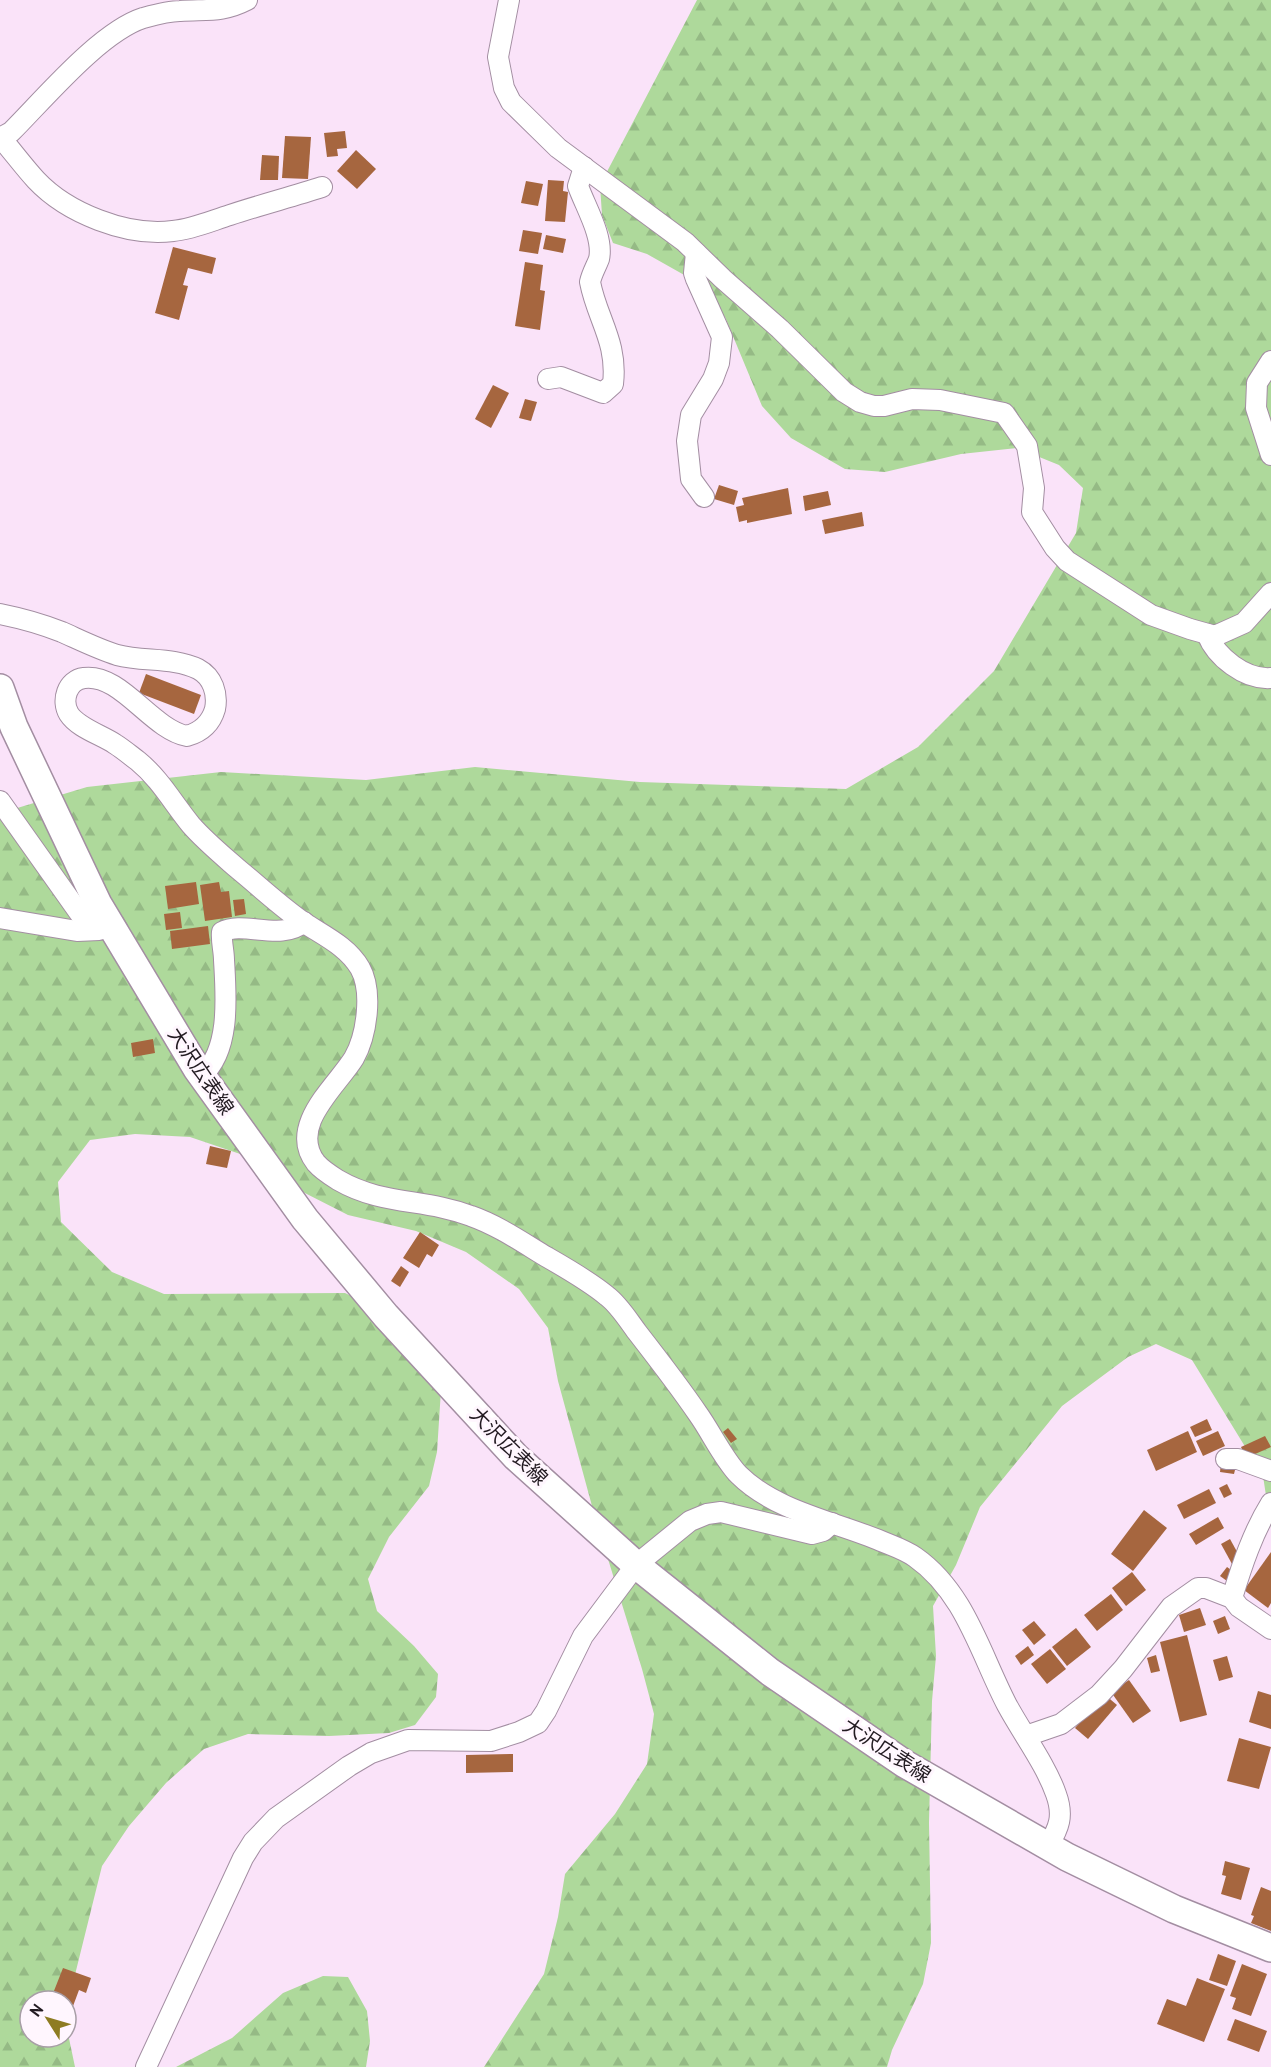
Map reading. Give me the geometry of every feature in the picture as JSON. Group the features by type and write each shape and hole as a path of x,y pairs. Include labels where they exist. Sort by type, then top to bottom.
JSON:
{"main road":[{"name":"大沢広表線","path":"0,688 19,737 98,904 98,927 304,1219 386,1316 516,1457 636,1565 770,1672 905,1764 1048,1846 1174,1909 1271,1948"}],"street":[{"path":"247,0 230,8 214,11 176,11 143,18 118,29 11,132 1,138 37,181 72,209 92,218 152,231 197,227 322,187"},
{"path":"509,0 498,57 504,87 511,102 558,148 685,242 780,329 844,393 860,402 884,406 912,399 940,400 1004,412 1027,446 1034,488 1032,512 1055,548 1067,561 1151,615 1215,636 1244,623 1271,593"},
{"path":"548,379 561,377 603,393 613,384 612,345 591,282 600,250 593,221 578,186 584,167"},
{"path":"696,254 694,273 722,337 719,363 691,416 687,441 691,479 704,497"},
{"path":"1271,361 1257,382 1256,408 1271,454"},
{"path":"0,614 60,631 122,656 183,664 208,676 216,695 213,716 201,729 187,736 170,730 129,697 103,681 82,678 72,684 66,693 64,702 67,712 74,721 116,744 152,773 189,822 210,845 267,895 326,935 353,957 364,974 368,995 362,1038 354,1057 327,1092 312,1119 308,1138 310,1153 317,1164 355,1190 375,1197 441,1206 475,1217 547,1257 611,1298 698,1414 734,1471 750,1485 773,1500 850,1528 911,1554 933,1571 957,1599 1007,1706 1058,1796 1061,1825 1048,1846"},
{"path":"1207,633 1211,644 1235,667 1253,676 1271,678"},
{"path":"0,801 85,921 98,927"},
{"path":"0,918 77,931 98,927"},
{"path":"202,1075 214,1063 225,1023 226,998 222,932 232,929 285,930 304,922"},
{"path":"1226,1459 1238,1459 1271,1471"},
{"path":"1232,1598 1243,1560 1271,1503"},
{"path":"146,2067 243,1858 262,1831 291,1806 349,1766 388,1746 408,1740 491,1741 507,1737 538,1723 583,1636 636,1565 684,1525 707,1514 721,1512 812,1534 823,1531 832,1523"},
{"path":"1026,1736 1061,1724 1099,1695 1123,1669 1171,1607 1198,1588 1206,1588 1232,1598 1239,1607 1271,1629"}],"green space":[{"path":"697,0 1271,0 1271,1528 1263,1476 1192,1360 1156,1344 1128,1357 1062,1406 980,1507 956,1565 933,1606 936,1656 932,1701 929,1823 931,1943 923,1984 892,2050 887,2067 484,2067 544,1974 558,1917 565,1874 615,1814 647,1764 654,1714 595,1517 558,1381 548,1328 519,1289 466,1252 416,1231 348,1215 297,1189 252,1158 190,1137 135,1134 90,1140 58,1182 61,1222 112,1272 164,1294 345,1293 391,1315 441,1390 437,1452 429,1486 389,1537 368,1579 377,1611 414,1646 438,1674 436,1697 415,1725 389,1733 329,1736 248,1734 204,1749 166,1783 129,1826 102,1866 71,1989 18,1989 18,2049 71,2049 75,2067 0,2067 0,815 87,787 221,772 366,780 475,767 640,782 846,789 918,747 994,671 1076,533 1083,488 1059,465 1017,448 961,454 885,472 845,469 791,438 762,406 725,317 686,276 647,254 613,243 602,215 600,185"},
{"path":"323,1976 348,1977 367,2011 370,2041 366,2067 176,2067 232,2038 283,1993"}],"building":[{"path":"345,131 347,148 337,149 338,156 327,157 324,133"},
{"path":"285,136 311,137 308,179 282,178"},
{"path":"356,150 376,169 357,189 337,171"},
{"path":"262,155 279,156 278,180 260,180"},
{"path":"548,180 564,181 563,191 568,192 565,222 545,221"},
{"path":"526,181 543,184 538,206 521,203"},
{"path":"523,230 542,233 538,254 519,251"},
{"path":"546,235 566,239 563,253 543,249"},
{"path":"173,247 216,258 212,274 188,268 183,285 188,286 179,320 155,313"},
{"path":"525,262 543,265 540,290 545,291 540,330 515,326"},
{"path":"493,385 509,393 491,428 475,419"},
{"path":"525,399 537,402 531,421 519,418"},
{"path":"719,485 738,491 734,505 714,499"},
{"path":"788,488 792,514 747,523 747,520 739,522 736,507 744,505 742,498"},
{"path":"828,491 831,505 805,511 803,496"},
{"path":"862,512 864,526 825,534 822,520"},
{"path":"146,674 201,695 194,714 139,693"},
{"path":"196,882 199,904 168,909 165,886"},
{"path":"219,882 221,892 229,891 232,917 205,921 200,885"},
{"path":"244,899 246,914 235,916 233,900"},
{"path":"180,912 182,928 166,930 164,914"},
{"path":"208,926 210,944 172,949 170,931"},
{"path":"153,1039 155,1053 133,1057 131,1043"},
{"path":"210,1146 231,1151 227,1168 206,1164"},
{"path":"420,1232 439,1245 432,1257 427,1254 419,1268 403,1258"},
{"path":"401,1266 409,1272 400,1287 391,1281"},
{"path":"1207,1419 1212,1430 1195,1437 1190,1427"},
{"path":"728,1428 737,1439 731,1443 723,1432"},
{"path":"1188,1431 1197,1452 1156,1471 1147,1450"},
{"path":"1218,1431 1225,1446 1203,1456 1196,1441"},
{"path":"1265,1436 1271,1447 1246,1458 1241,1447"},
{"path":"1221,1463 1236,1466 1234,1474 1220,1472"},
{"path":"1227,1484 1232,1494 1224,1498 1219,1488"},
{"path":"1209,1489 1216,1503 1184,1519 1177,1505"},
{"path":"1144,1510 1167,1528 1133,1571 1111,1554"},
{"path":"1218,1517 1224,1528 1196,1545 1189,1534"},
{"path":"1230,1539 1241,1559 1232,1564 1221,1544"},
{"path":"1271,1552 1271,1603 1268,1608 1244,1590"},
{"path":"1227,1567 1234,1572 1227,1581 1220,1576"},
{"path":"1132,1572 1146,1590 1126,1606 1112,1588"},
{"path":"1111,1594 1123,1610 1097,1631 1084,1615"},
{"path":"1200,1608 1206,1625 1184,1632 1179,1615"},
{"path":"1225,1616 1230,1629 1218,1634 1213,1621"},
{"path":"1034,1621 1046,1635 1034,1645 1022,1630"},
{"path":"1076,1628 1091,1647 1067,1666 1052,1647"},
{"path":"1187,1635 1207,1715 1180,1722 1160,1642"},
{"path":"1028,1646 1034,1655 1021,1665 1015,1656"},
{"path":"1050,1649 1066,1669 1047,1684 1031,1664"},
{"path":"1156,1655 1160,1671 1151,1673 1147,1658"},
{"path":"1227,1656 1233,1677 1219,1681 1213,1660"},
{"path":"1129,1680 1151,1711 1133,1723 1111,1692"},
{"path":"1258,1691 1271,1695 1271,1729 1249,1722"},
{"path":"1104,1694 1117,1705 1088,1739 1075,1728"},
{"path":"1239,1738 1271,1747 1259,1789 1227,1781"},
{"path":"513,1754 513,1772 466,1773 466,1755"},
{"path":"1225,1861 1250,1868 1241,1900 1221,1894 1226,1876 1222,1875"},
{"path":"1261,1887 1271,1891 1271,1931 1251,1923 1254,1916 1251,1915"},
{"path":"1218,1954 1236,1961 1227,1986 1209,1980"},
{"path":"1242,1964 1267,1974 1251,2016 1232,2009 1236,1998 1230,1996"},
{"path":"63,1968 91,1978 86,1993 79,1990 78,1993 78,1989 55,1989"},
{"path":"1197,1978 1225,1989 1204,2042 1157,2024 1167,1999 1186,2006"},
{"path":"1235,2019 1267,2031 1259,2052 1227,2040"}]}
